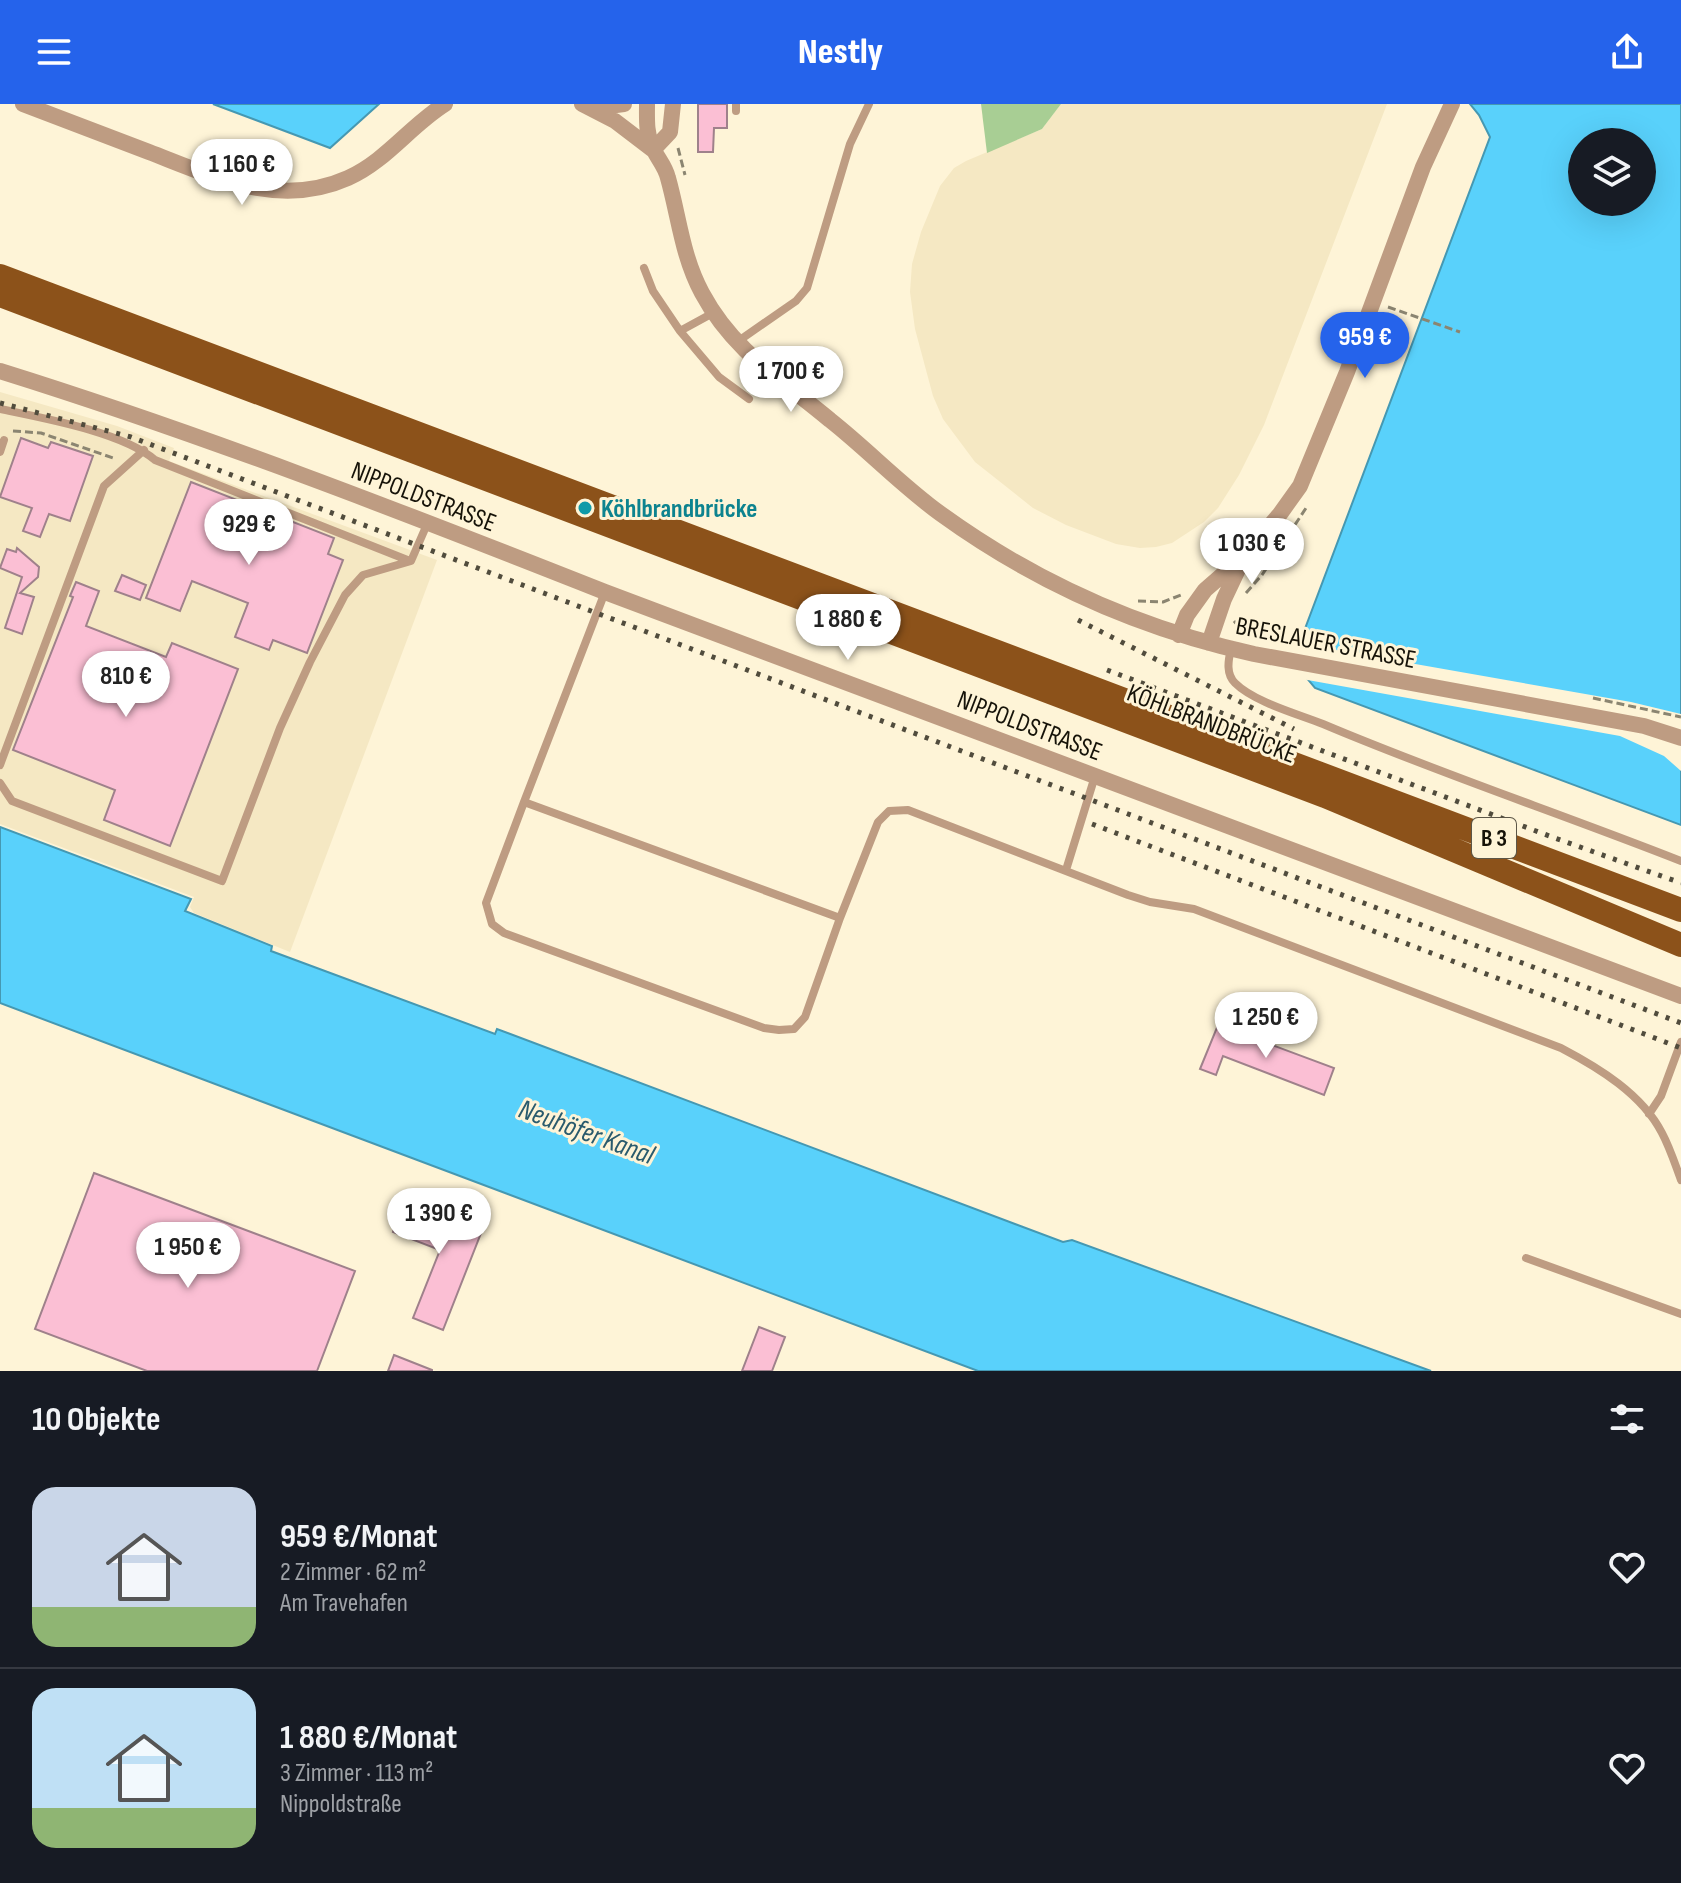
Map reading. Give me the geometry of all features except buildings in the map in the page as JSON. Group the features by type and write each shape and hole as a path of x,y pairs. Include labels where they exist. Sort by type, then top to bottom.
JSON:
{"main road":[{"name":"KÖHLBRANDBRÜCKE","path":"0,276 1681,910"},
{"name":"KÖHLBRANDBRÜCKE","path":"0,295 1325,796 1681,945"}],"street":[{"path":"23,104 227,182 254,189 294,192 351,177 392,149 445,104"},
{"path":"587,106 624,104"},
{"name":"BRESLAUER STRASSE","path":"647,104 653,150 667,172 688,264 714,313 736,343 772,376 858,442 910,489 967,532 1071,592 1179,635 1254,654 1644,726 1681,738"},
{"path":"587,106 626,129 653,150 670,132 673,104"},
{"path":"1179,635 1187,615 1205,590 1244,556 1280,514 1306,473 1423,167 1452,104"},
{"name":"NIPPOLDSTRASSE","path":"0,371 129,411 428,522 605,592 1681,996"},
{"path":"1209,643 1224,599 1244,556"},
{"path":"1657,900 1681,896"}],"lane":[{"path":"736,343 796,301 807,288 850,144 869,104"},
{"path":"644,268 653,291 680,331 719,377 749,399"},
{"path":"680,331 714,313"},
{"path":"0,409 120,440 144,450 155,460 411,561"},
{"path":"0,452 7,436"},
{"path":"0,765 104,486 144,450"},
{"path":"411,561 428,522"},
{"path":"0,783 12,801 222,881 280,728 345,595 363,575 411,561"},
{"path":"605,592 486,903 492,924 504,933 764,1028 794,1029 805,1017 878,822 889,811 908,810 1150,902 1194,909 1561,1048 1609,1077 1649,1114 1662,1132 1681,1180"},
{"path":"1231,649 1230,676 1255,696 1378,747 1681,861"},
{"path":"1066,870 1096,776"},
{"path":"524,802 840,918"},
{"path":"1649,1114 1661,1096 1681,1042"},
{"path":"1526,1258 1681,1314"}],"path":[{"path":"681,154 686,180"},
{"path":"1387,307 1460,332"},
{"path":"7,436 17,430 41,433 128,463"},
{"path":"1128,598 1163,602 1185,593"},
{"path":"1234,616 1237,628 1245,634"}],"shaded area":[{"path":"1061,104 1387,104 1264,425 1239,475 1218,508 1204,522 1172,543 1156,547 1116,544 1066,525 1033,508 975,462 943,419 933,396 915,329 910,292 912,264 940,186 954,168 966,161 1042,129"},
{"path":"0,392 117,426 174,448 169,461 437,560 290,952 194,913 190,907 194,897 0,824"}],"green space":[{"path":"981,104 1061,104 1042,129 987,153"}],"water":[{"path":"213,104 379,104 330,148"},
{"path":"1470,104 1681,104 1681,825 1315,688 1300,670 1300,642 1490,137"},
{"name":"Neuhöfer Kanal","path":"0,827 191,899 185,911 272,946 271,951 495,1034 497,1029 1063,1242 1072,1240 1431,1371 978,1371 0,1003"}],"pier":[{"path":"1296,643 1631,702 1681,714 1681,771 1664,756 1620,736 1302,679 1297,671"}],"railway":[{"path":"0,403 131,437 1681,1023"},
{"path":"1078,620 1294,729"},
{"path":"1107,670 1681,883"},
{"path":"1092,824 1681,1048"}],"place":[{"name":"Köhlbrandbrücke","path":"585,508"}]}
